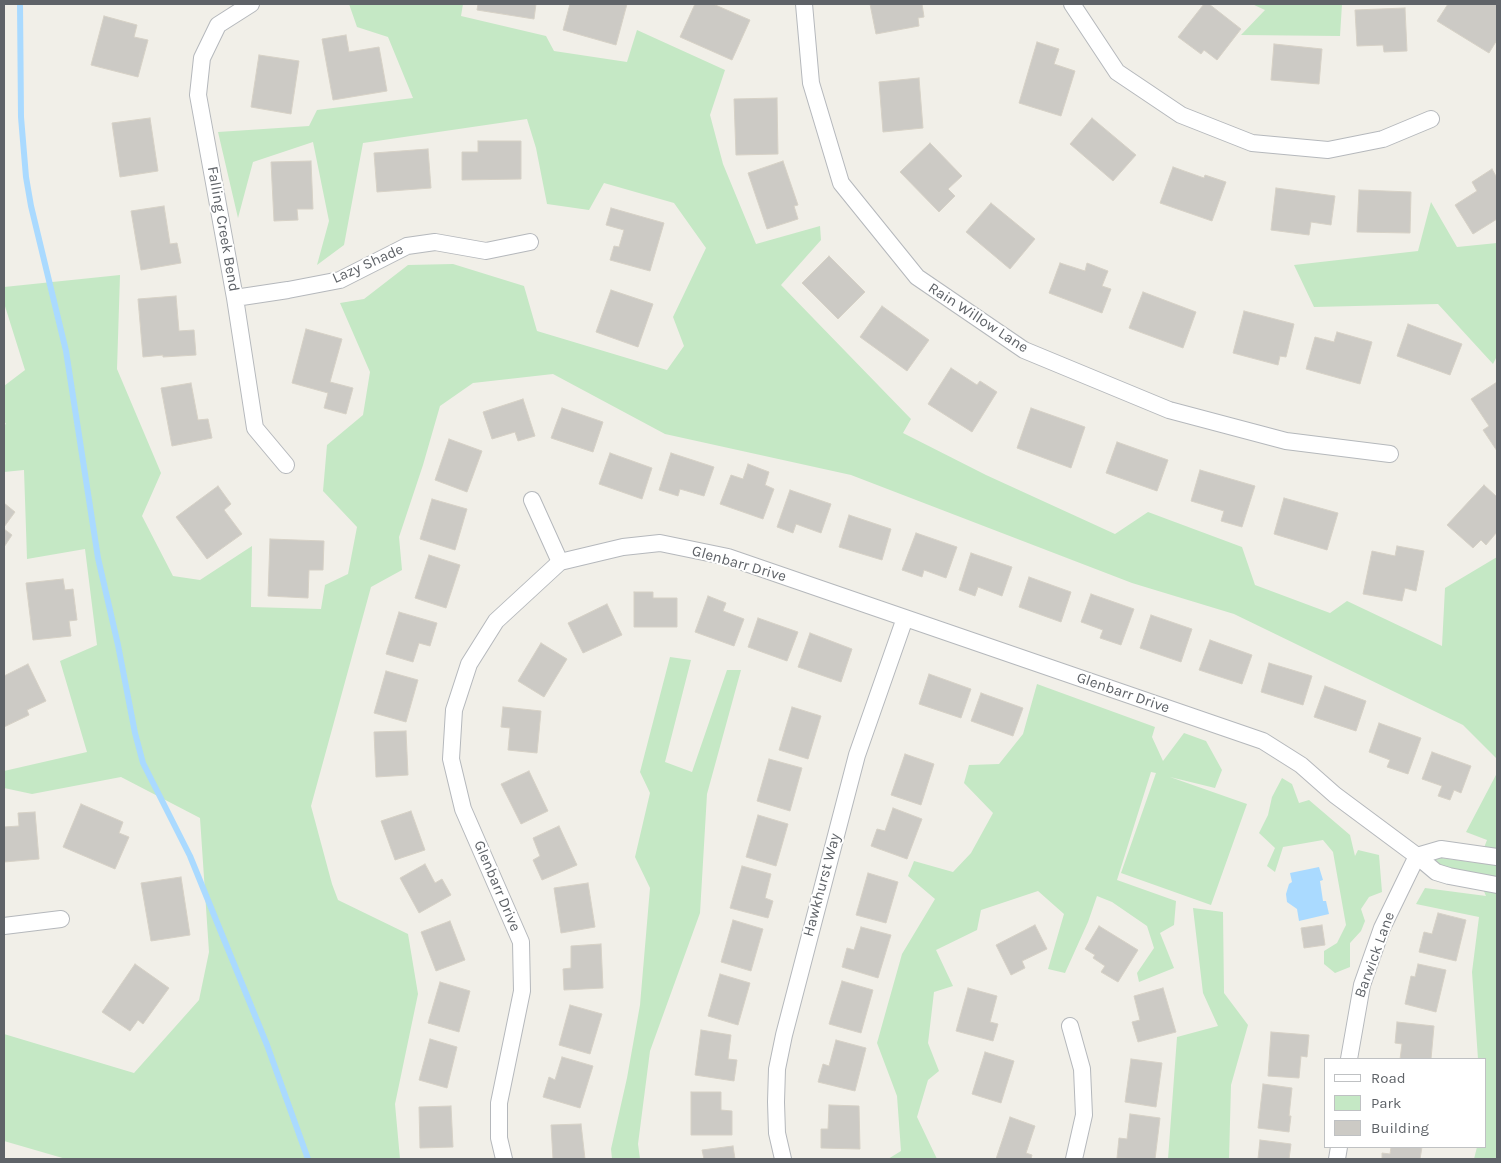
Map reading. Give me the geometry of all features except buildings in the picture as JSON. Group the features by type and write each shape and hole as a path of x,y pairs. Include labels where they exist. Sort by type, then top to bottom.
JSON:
{"street":[{"name":"Falling Creek Bend","path":"251,4 218,25 202,58 198,95 235,298 255,428 286,465"},
{"name":"Rain Willow Lane","path":"804,4 811,83 841,183 917,277 1024,350 1169,410 1286,441 1390,454"},
{"path":"1072,4 1117,72 1180,115 1252,143 1328,150 1382,139 1432,119"},
{"name":"Lazy Shade","path":"235,298 340,280 408,246 436,242 486,251 530,242"},
{"path":"532,500 560,562"},
{"name":"Glenbarr Drive","path":"504,1159 500,1138 499,1103 522,991 521,942 462,809 451,759 454,710 469,664 496,621 560,562 623,546 660,543 728,557 1263,741 1301,765 1335,795 1436,872 1497,884"},
{"name":"Hawkhurst Way","path":"783,1159 777,1133 776,1102 778,1069 784,1034 856,755 905,618"},
{"path":"1417,856 1441,849 1497,857"},
{"name":"Barwick Lane","path":"1349,1058 1362,985 1382,928 1417,856"},
{"path":"4,926 61,919"},
{"path":"1070,1026 1082,1069 1084,1115 1074,1159"}],"green space":[{"path":"349,4 463,4 461,16 546,36 554,51 627,62 637,30 725,70 710,115 723,164 756,244 820,226 821,240 781,285 911,419 903,433 986,475 1115,534 1148,512 1242,547 1255,585 1330,613 1347,601 1442,646 1445,588 1497,557 1497,759 1463,725 1234,614 1132,583 851,475 665,434 553,374 473,383 440,406 399,537 402,570 371,587 311,806 338,900 408,934 418,994 395,1104 400,1159 66,1159 4,1141 4,1034 134,1073 199,1000 209,952 200,818 121,777 32,794 4,788 4,771 87,752 60,661 97,645 85,549 27,559 24,470 4,472 4,425 6,424 4,421 4,386 25,370 4,303 4,287 120,275 117,369 161,473 142,516 173,576 200,580 252,546 251,607 321,609 325,585 348,574 357,527 323,491 327,445 363,415 370,372 340,303 364,299 408,265 453,264 524,286 537,331 667,370 684,346 673,317 706,248 674,203 604,183 589,210 547,204 536,148 527,119 363,143 344,245 317,265 329,221 313,142 253,162 238,218 218,132 309,126 317,110 413,98 388,37 357,27"},
{"path":"1252,4 1342,4 1340,36 1241,35 1265,10"},
{"path":"1431,202 1457,247 1497,243 1497,356 1493,364 1438,304 1314,307 1294,265 1418,251"},
{"path":"670,657 691,660 665,762 692,772 727,670 741,670 707,794 700,913 650,1051 638,1144 640,1159 612,1159 611,1149 627,1078 640,1005 650,888 635,857 650,793 640,772"},
{"path":"1037,684 1155,727 1152,737 1163,761 1184,733 1206,741 1222,770 1215,788 1170,777 1247,804 1211,905 1121,873 1156,773 1151,772 1117,880 1176,901 1174,925 1160,933 1174,968 1139,982 1137,973 1154,948 1147,926 1112,902 1097,896 1088,922 1065,973 1048,969 1064,914 1038,891 981,910 977,930 936,950 953,986 934,992 928,1043 939,1071 928,1080 917,1117 937,1159 888,1159 901,1151 897,1096 877,1043 902,954 935,899 908,876 914,861 953,872 971,853 993,813 964,783 969,765 999,764 1023,734"},
{"path":"1497,773 1497,1159 1474,1159 1477,1148 1486,1148 1486,1058 1478,1058 1472,972 1479,917 1416,904 1425,888 1486,896 1476,873 1433,866 1434,857 1478,863 1487,840 1466,832"},
{"path":"1282,778 1292,784 1299,803 1309,800 1350,835 1355,856 1358,850 1379,855 1382,892 1369,897 1361,909 1365,921 1361,931 1350,943 1350,967 1335,973 1324,964 1324,951 1337,943 1346,925 1333,852 1323,840 1283,847 1275,872 1267,866 1275,848 1259,833 1268,815 1272,797"},
{"path":"1193,908 1223,912 1224,993 1248,1025 1231,1085 1229,1159 1168,1159 1177,1037 1218,1026 1203,993"}],"water":[{"path":"1319,867 1323,880 1320,881 1323,901 1326,901 1329,914 1299,921 1297,909 1287,902 1286,894 1289,884 1292,882 1290,873"}],"waterway":[{"path":"20,4 21,117 26,177 31,206 66,351 98,558 118,645 135,733 143,763 190,856 267,1045 308,1159"}]}
